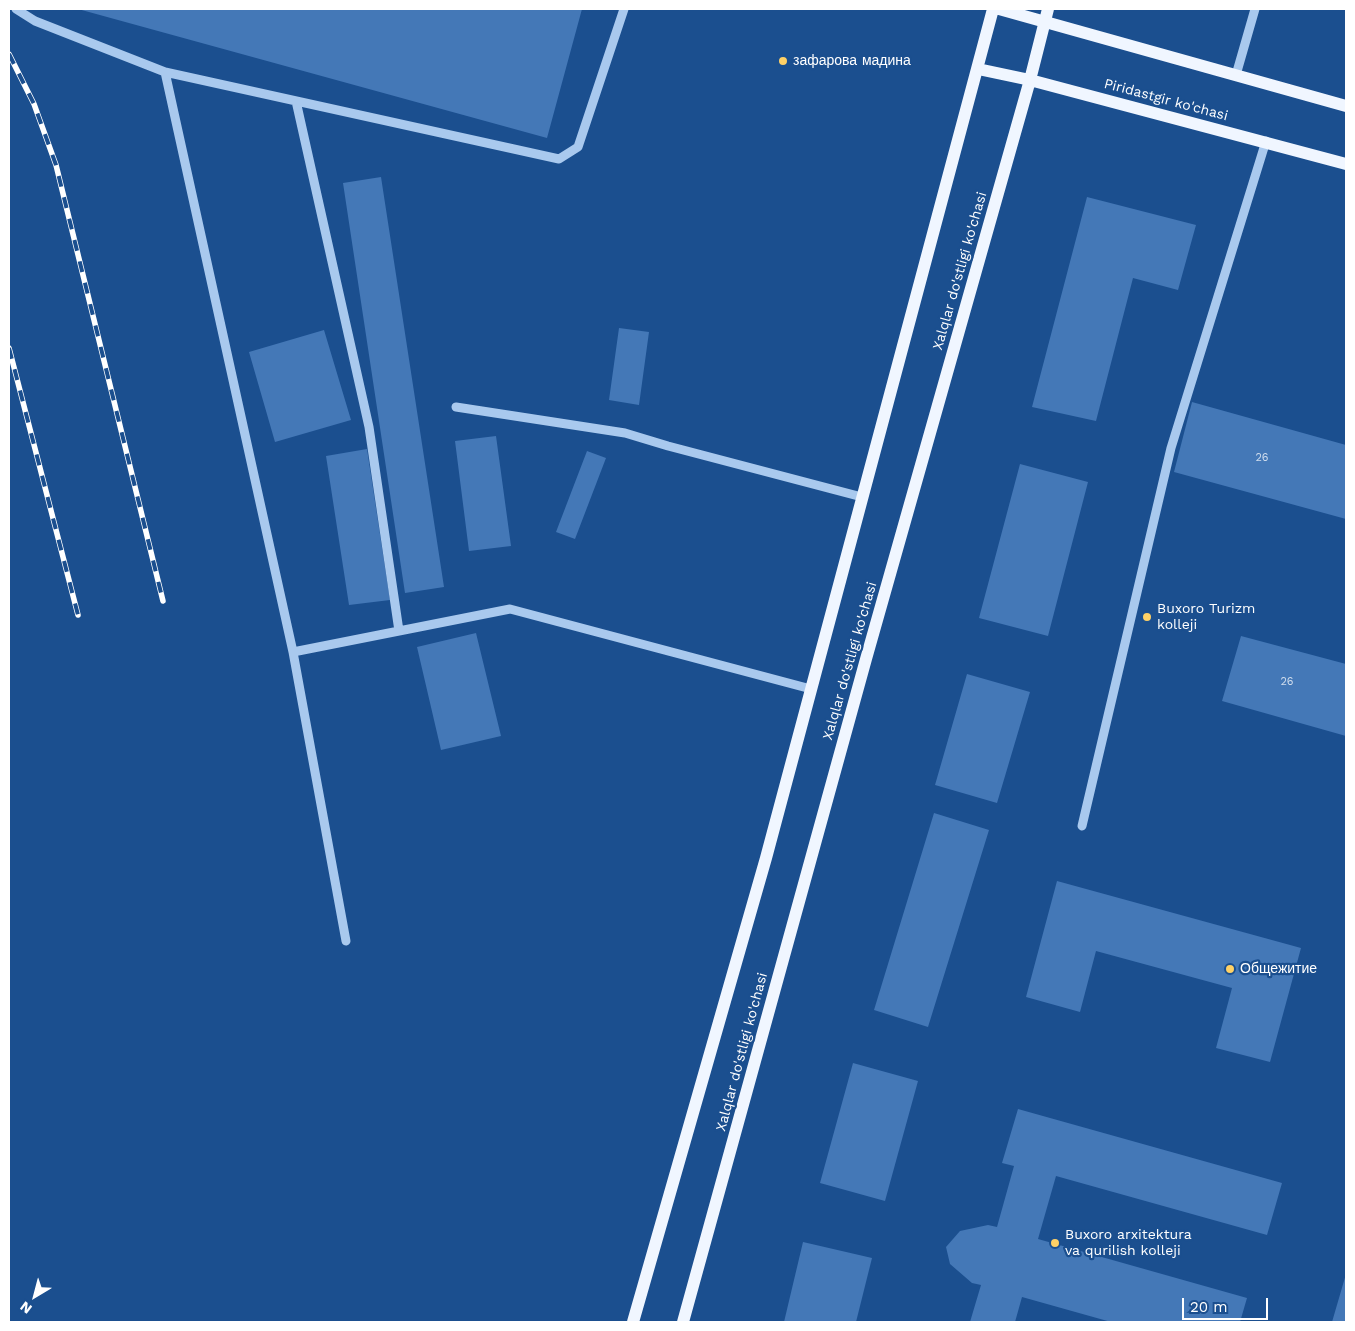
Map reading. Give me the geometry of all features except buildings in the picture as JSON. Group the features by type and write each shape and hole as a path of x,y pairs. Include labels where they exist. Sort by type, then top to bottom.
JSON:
{"main road":[{"path":"992,9 1047,15 1236,75 1346,106"},
{"name":"Xalqlar do'stligi ko'chasi","path":"633,1322 763,868 944,187 978,69 992,9"},
{"name":"Xalqlar do'stligi ko'chasi","path":"682,1322 1047,15"},
{"name":"Piridastgir ko'chasi","path":"978,69 1030,80 1266,141 1346,164"}],"lane":[{"path":"16,9 35,21 165,72 559,159 578,147 624,9"},
{"path":"1236,75 1255,9"},
{"path":"165,72 293,652 346,941"},
{"path":"296,101 369,427 399,631"},
{"path":"1082,826 1171,448 1266,141"},
{"path":"456,407 626,433 668,446 862,497"},
{"path":"293,652 510,609 811,689"}],"railway":[{"path":"9,54 34,104 56,165 163,601"},
{"path":"9,348 78,615"}],"place":[{"name":"зафарова мадина","path":"783,61"},
{"name":"Buxoro Turizm kolleji","path":"1147,617"},
{"name":"Общежитие","path":"1230,969"},
{"name":"Buxoro arxitektura va qurilish kolleji","path":"1055,1243"}]}
